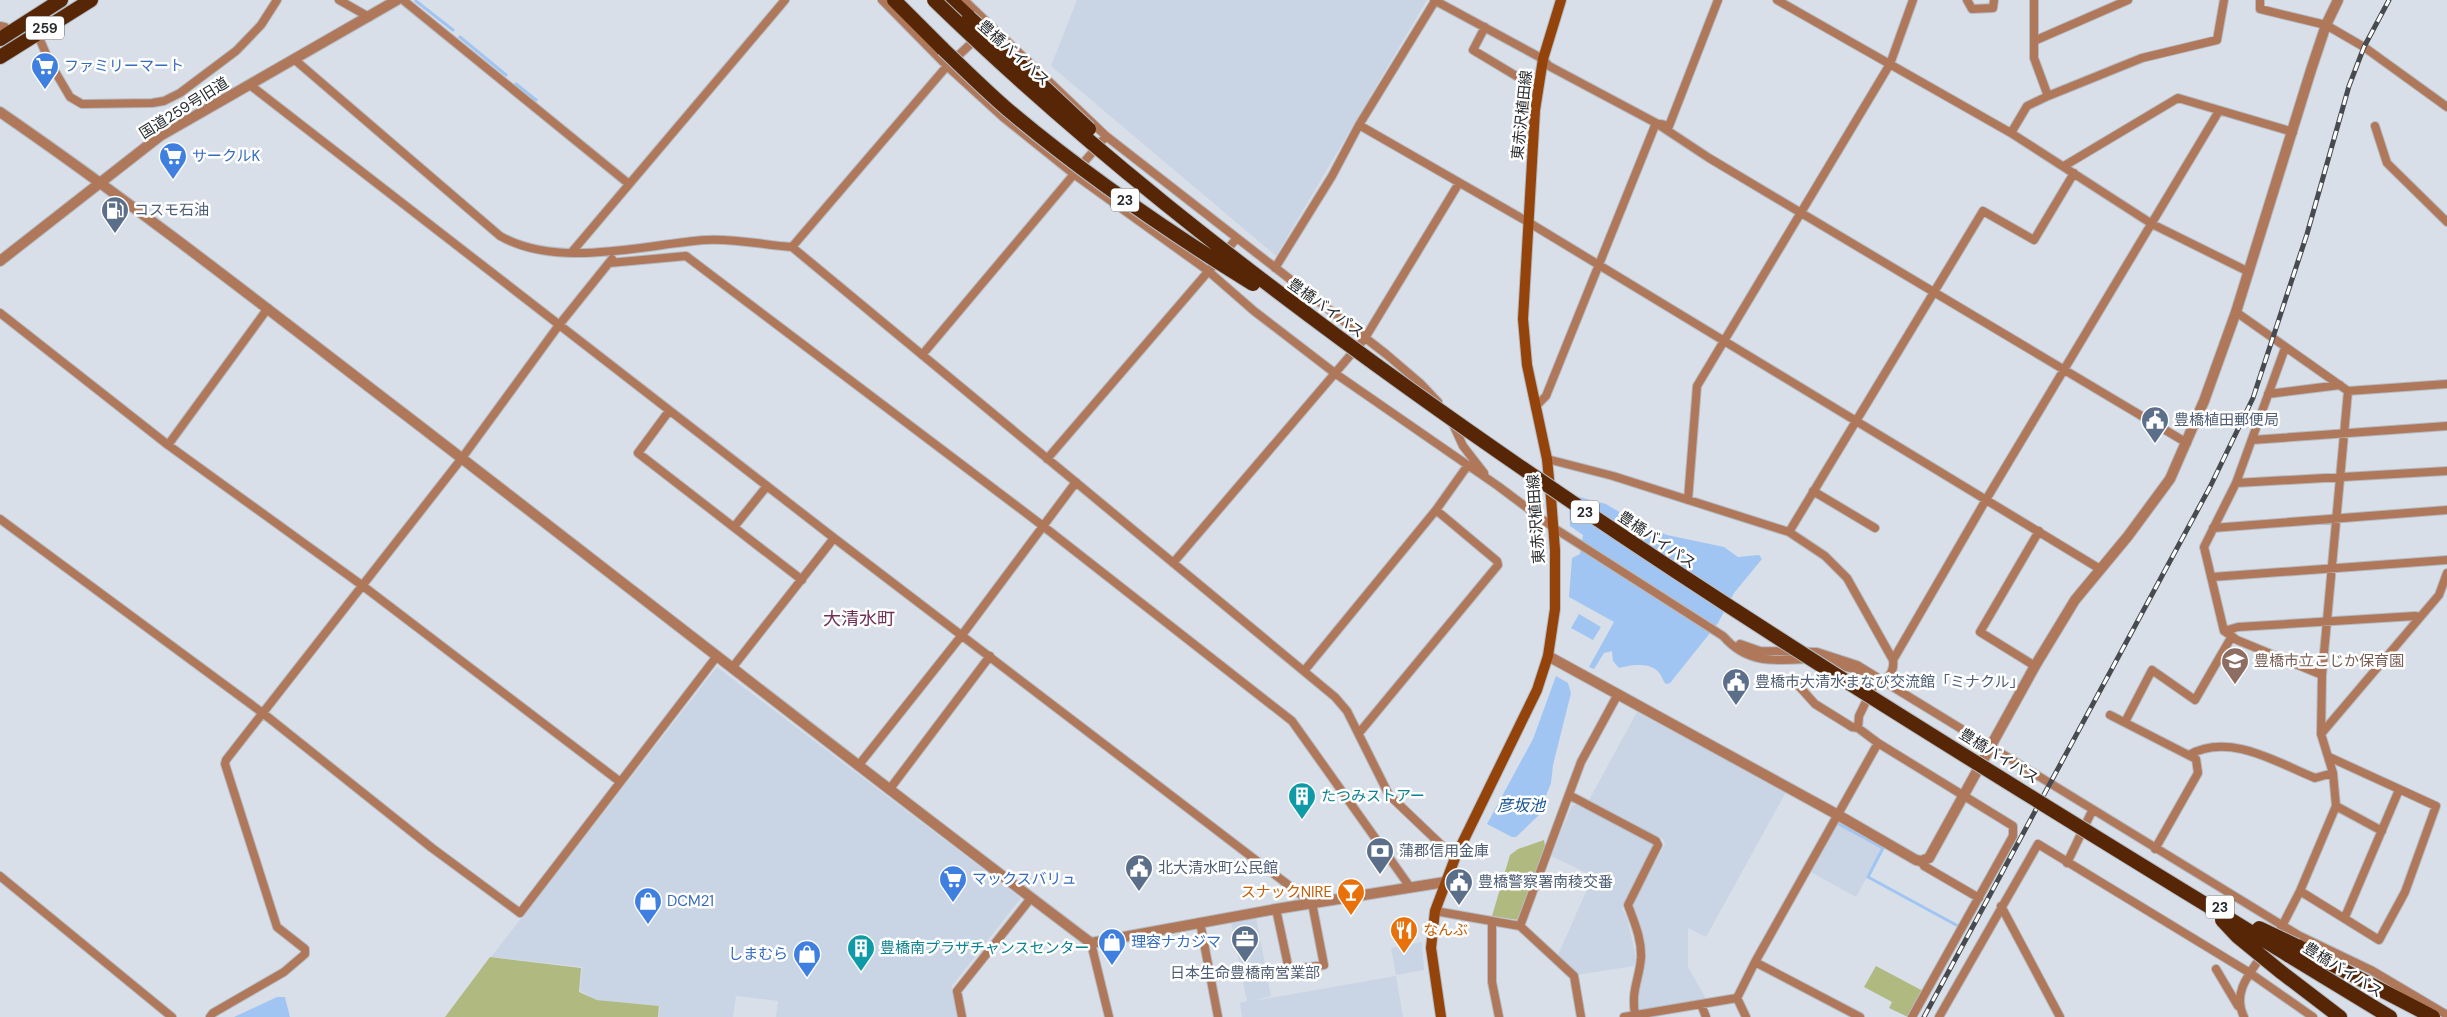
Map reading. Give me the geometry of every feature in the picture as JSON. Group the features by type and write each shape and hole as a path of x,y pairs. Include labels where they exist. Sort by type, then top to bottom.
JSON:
{"highway":[{"name":"259","path":"3,33 61,0"},
{"name":"259","path":"0,57 91,0"},
{"name":"23","path":"894,0 1006,108 1068,158 1161,226 1324,327"},
{"name":"豊橋バイパス","path":"934,0 992,57 1115,162 1262,282 1529,475 1693,584 2206,904 2292,950 2390,1017"},
{"name":"23","path":"951,0 1098,138 1115,162"},
{"name":"23","path":"2144,866 2292,950 2433,1017"},
{"name":"23","path":"2206,904 2237,936 2340,1017"}],"main road":[{"name":"東赤沢植田線","path":"1441,1017 1431,948 1435,911 1444,882 1455,858 1537,690 1548,656 1555,609 1554,528 1546,459 1527,365 1523,319 1538,89 1542,59 1561,0"}],"street":[{"path":"37,33 50,63 70,97 82,104 152,103 164,101 180,93 236,51 261,25 277,0"},
{"path":"339,0 369,17"},
{"name":"国道259号旧道","path":"0,261 160,136 397,0"},
{"path":"403,0 629,184"},
{"path":"571,253 785,0"},
{"path":"882,0 947,66 1004,118 1075,175 1207,270 1254,311 1336,374 1498,486 1554,528 1723,636 1744,652 1764,660 1813,658 1867,672 2154,849 2209,879 2283,926 2371,970 2447,1014"},
{"path":"964,0 1106,136 1405,369 1445,409 1463,446 1484,474 1498,486"},
{"path":"1276,268 1332,176 1359,125 1435,0 1542,59 1548,66 1656,124 1709,158 2187,443"},
{"path":"1656,124 1669,126 1718,0"},
{"path":"1777,0 2010,133 2152,224 2249,272"},
{"path":"1688,500 1697,386 1890,64 1913,0"},
{"path":"1967,0 1972,9 1993,8 1994,0"},
{"path":"2034,0 2034,58 2048,96"},
{"path":"2034,40 2128,0"},
{"path":"2010,133 2027,106 2048,96 2142,58 2217,40 2224,0"},
{"path":"2260,0 2260,9 2326,25 2364,47 2447,106"},
{"path":"1921,861 1932,855 2035,666 2075,600 2155,502 2170,479 2187,443 2236,312 2326,25 2338,0"},
{"path":"792,247 947,66 990,25"},
{"path":"1484,27 1473,50 1538,89"},
{"path":"295,60 500,236 533,250 571,253 611,251 707,240 740,241 792,247 1304,670 1342,704 1359,733 1389,795 1455,858"},
{"path":"250,85 669,411 1312,903 1324,965 1289,970 1276,909"},
{"path":"2064,166 2178,98 2293,132"},
{"path":"1858,728 1859,716 1874,685 1885,682 1892,672 1893,660 1986,498 2220,111"},
{"path":"0,112 102,183 268,308 889,790 1091,943 1108,1017"},
{"path":"1535,407 1546,396 1656,124"},
{"path":"1359,125 1528,222 2100,568"},
{"path":"2375,126 2387,163 2447,222"},
{"path":"922,355 1106,136"},
{"path":"1789,532 1983,211 2034,240 2074,173"},
{"path":"1173,563 1365,338 1459,183"},
{"path":"1047,459 1207,270 1237,238"},
{"path":"210,1017 213,1013 284,972 305,954 305,949 277,927 225,764 226,760 264,714 462,458 559,325 612,259 611,251"},
{"path":"609,263 686,256 1042,526 1292,721 1410,887"},
{"path":"168,445 268,308"},
{"path":"2236,312 2348,391 2447,384"},
{"path":"0,313 168,445 363,586 619,781"},
{"path":"2285,348 2236,482 2204,546 2224,631 2322,675"},
{"path":"2268,394 2340,385"},
{"path":"2240,1009 2239,992 2283,926 2336,806 2333,773 2321,734 2322,675 2338,519 2348,391"},
{"path":"669,411 638,452 802,580"},
{"path":"2252,440 2447,426"},
{"path":"1546,459 1613,476 1789,532 1818,550 1847,578 1893,660"},
{"path":"1304,670 1436,510 1468,465"},
{"path":"2236,482 2447,471"},
{"path":"858,766 962,635 1076,482"},
{"path":"734,527 767,486"},
{"path":"1813,491 1875,528"},
{"path":"1359,733 1498,565 1497,561 1436,510"},
{"path":"2213,528 2447,510"},
{"path":"0,519 264,714 432,848 520,913 619,781 717,656"},
{"path":"2035,666 1980,632 2039,531"},
{"path":"732,668 834,538"},
{"path":"2212,577 2447,560"},
{"path":"2321,734 2439,595 2447,573"},
{"path":"2224,631 2238,627 2327,621 2415,616 2420,618"},
{"path":"2125,722 2152,670 2195,700 2232,636"},
{"path":"889,790 990,656"},
{"path":"1548,656 1921,861 1924,866 1979,898"},
{"path":"1798,684 1815,704 1858,728 1878,743 2013,826 2014,834 1912,1017"},
{"path":"1520,926 1581,762 1618,694"},
{"path":"2110,714 2196,759 2198,773 2154,849"},
{"path":"1737,998 1755,962 1878,743"},
{"path":"2189,755 2196,751 2227,746 2255,753 2315,778 2333,773"},
{"path":"2300,891 2379,940 2405,892 2436,806 2329,757"},
{"path":"2345,918 2399,790"},
{"path":"1568,795 1656,841 1658,845 1628,905 1635,921 1641,952 1633,994 1635,1015"},
{"path":"2336,806 2382,831"},
{"path":"2068,863 2092,811"},
{"path":"1939,1017 2038,844 2250,973 2313,1017"},
{"path":"0,876 172,1017"},
{"path":"1091,943 1200,922 1444,882"},
{"path":"962,1017 958,991 1031,898"},
{"path":"2001,906 2060,1017"},
{"path":"1435,911 1520,926 1574,976 1581,1017"},
{"path":"1492,921 1492,982 1499,1017"},
{"path":"1200,922 1218,1017"},
{"path":"1755,962 1860,1017"},
{"path":"2216,969 2244,1017"},
{"path":"1624,1017 1667,1013 1701,1004 1737,998"},
{"path":"1737,998 1746,1017"},
{"path":"1701,1004 1706,1017"}],"shaded area":[{"path":"1077,0 1427,0 1276,256 1051,66"},
{"path":"717,667 1021,898 952,986 958,1017 776,1017 778,1001 736,996 733,1017 659,1017 660,1006 597,1000 580,991 582,967 491,957"},
{"path":"1637,712 1786,792 1706,937 1688,928 1688,967 1706,999 1639,1010 1636,998 1645,952 1638,920 1632,906 1665,844 1663,839 1589,800"},
{"path":"1572,805 1577,805 1652,844 1653,848 1622,908 1627,918 1636,957 1634,966 1576,975 1557,957 1593,876 1551,856"},
{"path":"1835,822 1883,848 1856,897 1809,871"},
{"path":"1256,917 1271,996 1253,1001 1396,976 1403,1017 1242,1017 1240,1003 1247,1001 1231,922"},
{"path":"1422,942 1424,970 1396,975 1391,948"}],"green space":[{"path":"1544,840 1546,852 1518,920 1492,916 1510,855 1518,849"},
{"path":"490,957 581,968 579,992 597,1000 659,1006 658,1017 445,1017"},
{"path":"1876,966 1923,991 1908,1017 1889,1008 1892,1002 1864,987"}],"water":[{"path":"1576,496 1606,504 1641,525 1667,535 1724,547 1738,557 1759,555 1762,559 1734,593 1718,623 1670,683 1666,684 1660,674 1652,667 1635,665 1619,668 1613,661 1612,651 1604,653 1594,669 1589,667 1614,622 1569,597 1572,558 1580,554 1583,535 1570,526 1569,503 1571,497"},
{"path":"1579,614 1601,627 1593,640 1571,628"},
{"name":"彦坂池","path":"1556,676 1568,683 1571,693 1553,765 1551,783 1538,816 1516,837 1512,837 1487,824 1533,739"},
{"path":"277,997 285,997 290,1017 234,1017"}],"waterway":[{"path":"416,1 453,30"},
{"path":"460,37 506,75"},
{"path":"516,84 536,100"},
{"path":"1835,822 1883,848 1868,877 1958,926"}],"railway":[{"path":"1924,1017 2210,487 2253,398 2307,234 2349,86 2364,47 2389,0"}],"place":[{"name":"ファミリーマート","path":"45,90"},
{"name":"サークルK","path":"173,180"},
{"name":"コスモ石油","path":"115,234"},
{"name":"豊橋植田郵便局","path":"2155,444"},
{"name":"豊橋市立こじか保育園","path":"2235,685"},
{"name":"豊橋市大清水まなび交流館「ミナクル」","path":"1736,706"},
{"name":"たつみストアー","path":"1302,820"},
{"name":"蒲郡信用金庫","path":"1380,875"},
{"name":"北大清水町公民館","path":"1139,892"},
{"name":"マックスバリュ","path":"953,903"},
{"name":"豊橋警察署南稜交番","path":"1459,906"},
{"name":"スナックNIRE","path":"1351,916"},
{"name":"DCM21","path":"648,925"},
{"name":"なんぶ","path":"1404,954"},
{"name":"日本生命豊橋南営業部","path":"1245,963"},
{"name":"理容ナカジマ","path":"1112,966"},
{"name":"豊橋南プラザチャンスセンター","path":"861,972"},
{"name":"しまむら","path":"807,978"}],"district":[{"name":"大清水町","path":"859,619"}]}
